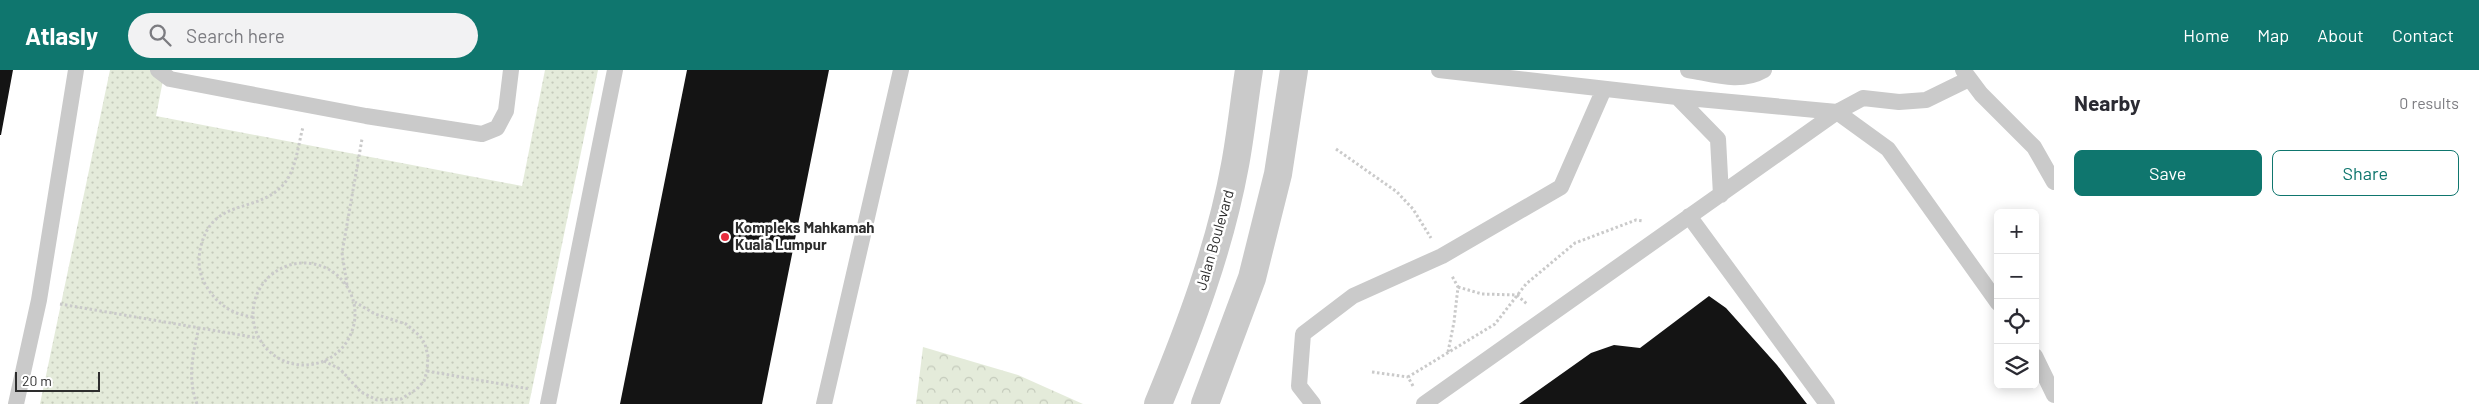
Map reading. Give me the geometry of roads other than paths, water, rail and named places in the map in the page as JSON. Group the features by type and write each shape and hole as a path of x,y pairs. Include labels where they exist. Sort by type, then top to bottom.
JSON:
{"street":[{"name":"Jalan Boulevard","path":"1158,404 1182,346 1208,269 1235,166 1249,70"},
{"path":"1205,404 1252,278 1278,174 1294,70"}],"lane":[{"path":"16,404 38,300 76,70"},
{"path":"158,70 170,79 366,116 482,134 497,128 506,111 511,70"},
{"path":"549,398 615,70"},
{"path":"824,404 901,70"},
{"path":"1439,70 1676,97 1837,112 1888,149 1995,299"},
{"path":"1688,70 1711,71 1726,78 1756,75 1764,70"},
{"path":"1419,397 1543,319 1837,112 1863,98 1899,102 1926,100 1966,74 2034,147 2054,182"},
{"path":"1313,404 1299,386 1303,334 1353,296 1442,256 1561,187 1604,89"},
{"path":"1676,97 1718,139 1721,195"},
{"path":"1689,216 1827,404"},
{"path":"2039,364 2054,395"}],"place":[{"name":"Kompleks Mahkamah Kuala Lumpur","path":"725,237"}]}
